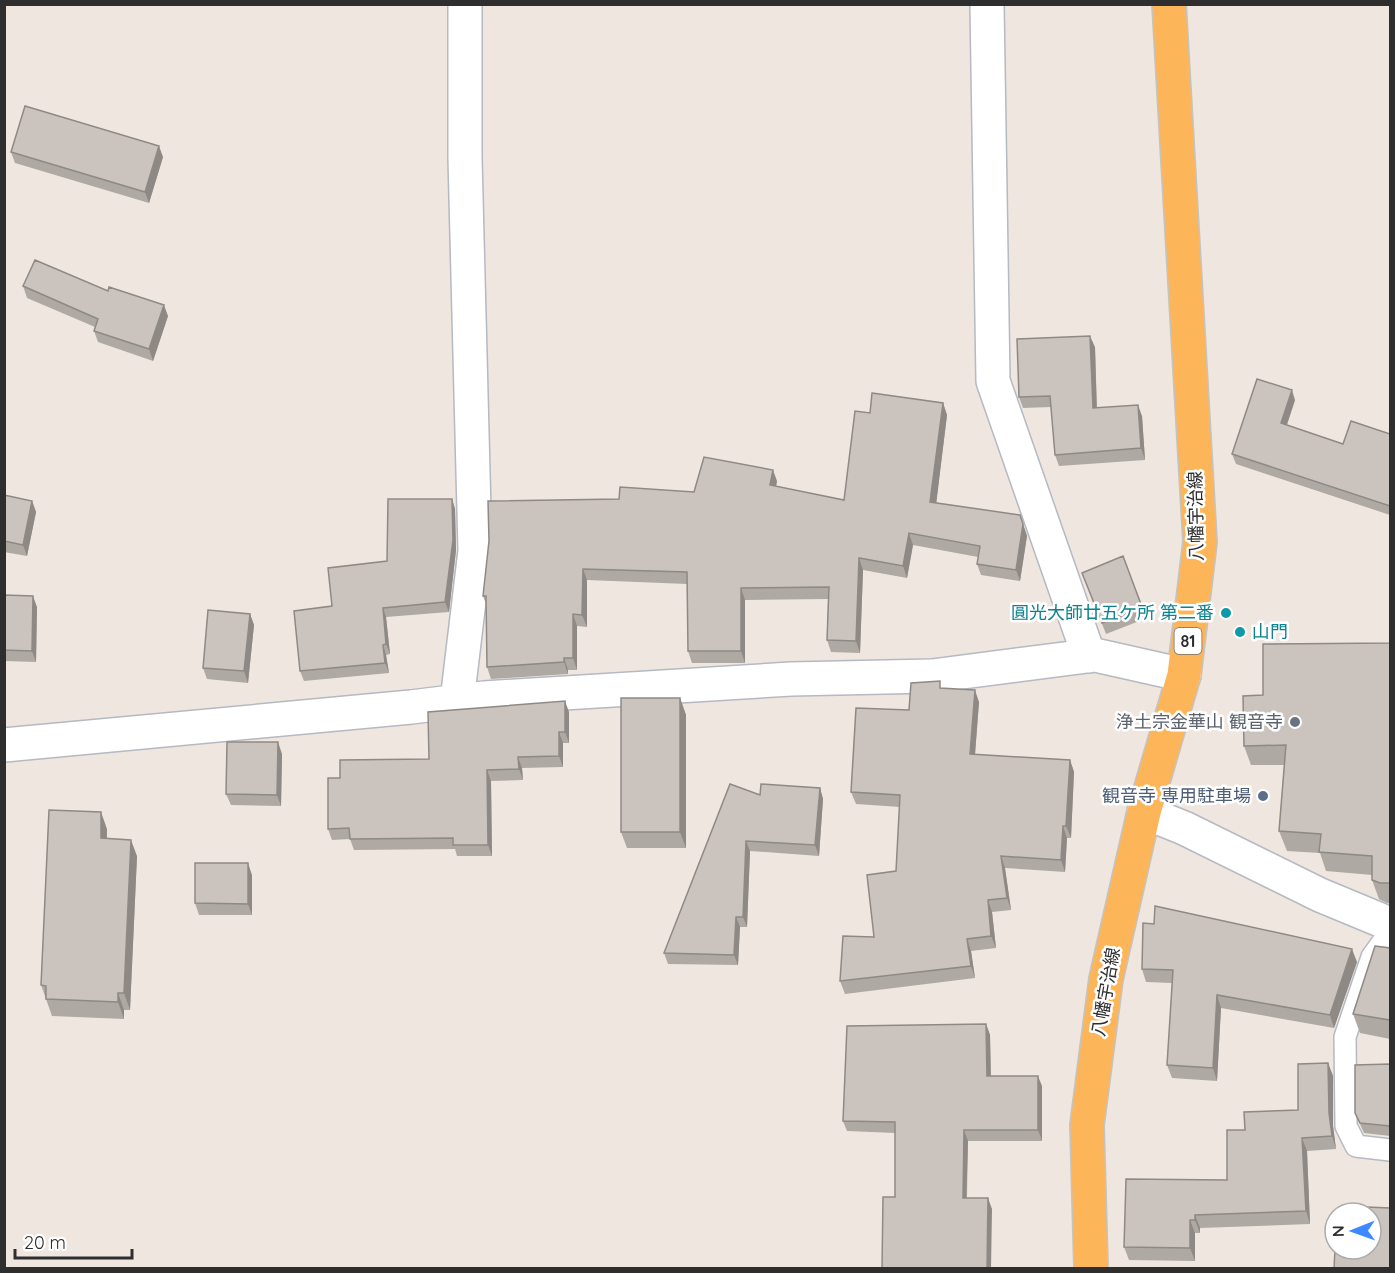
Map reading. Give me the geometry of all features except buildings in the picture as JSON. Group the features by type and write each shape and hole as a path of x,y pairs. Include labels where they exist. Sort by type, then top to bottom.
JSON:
{"main road":[{"name":"八幡宇治線","path":"1091,1269 1087,1125 1106,979 1144,812 1184,675 1200,542 1169,4"}],"street":[{"path":"457,701 475,551 465,158 465,4"},
{"path":"987,4 993,381 1089,656"},
{"path":"4,745 457,701 791,679 932,676 1095,655 1184,675"},
{"path":"1144,812 1184,828 1320,896 1390,924"}],"lane":[{"path":"1390,932 1372,957 1345,1037 1346,1126 1356,1146 1390,1150"}],"place":[{"name":"圓光大師廿五ケ所 第二番","path":"1226,613"},
{"name":"山門","path":"1240,632"},
{"name":"浄土宗金華山 観音寺","path":"1295,722"},
{"name":"観音寺 専用駐車場","path":"1263,796"}]}
